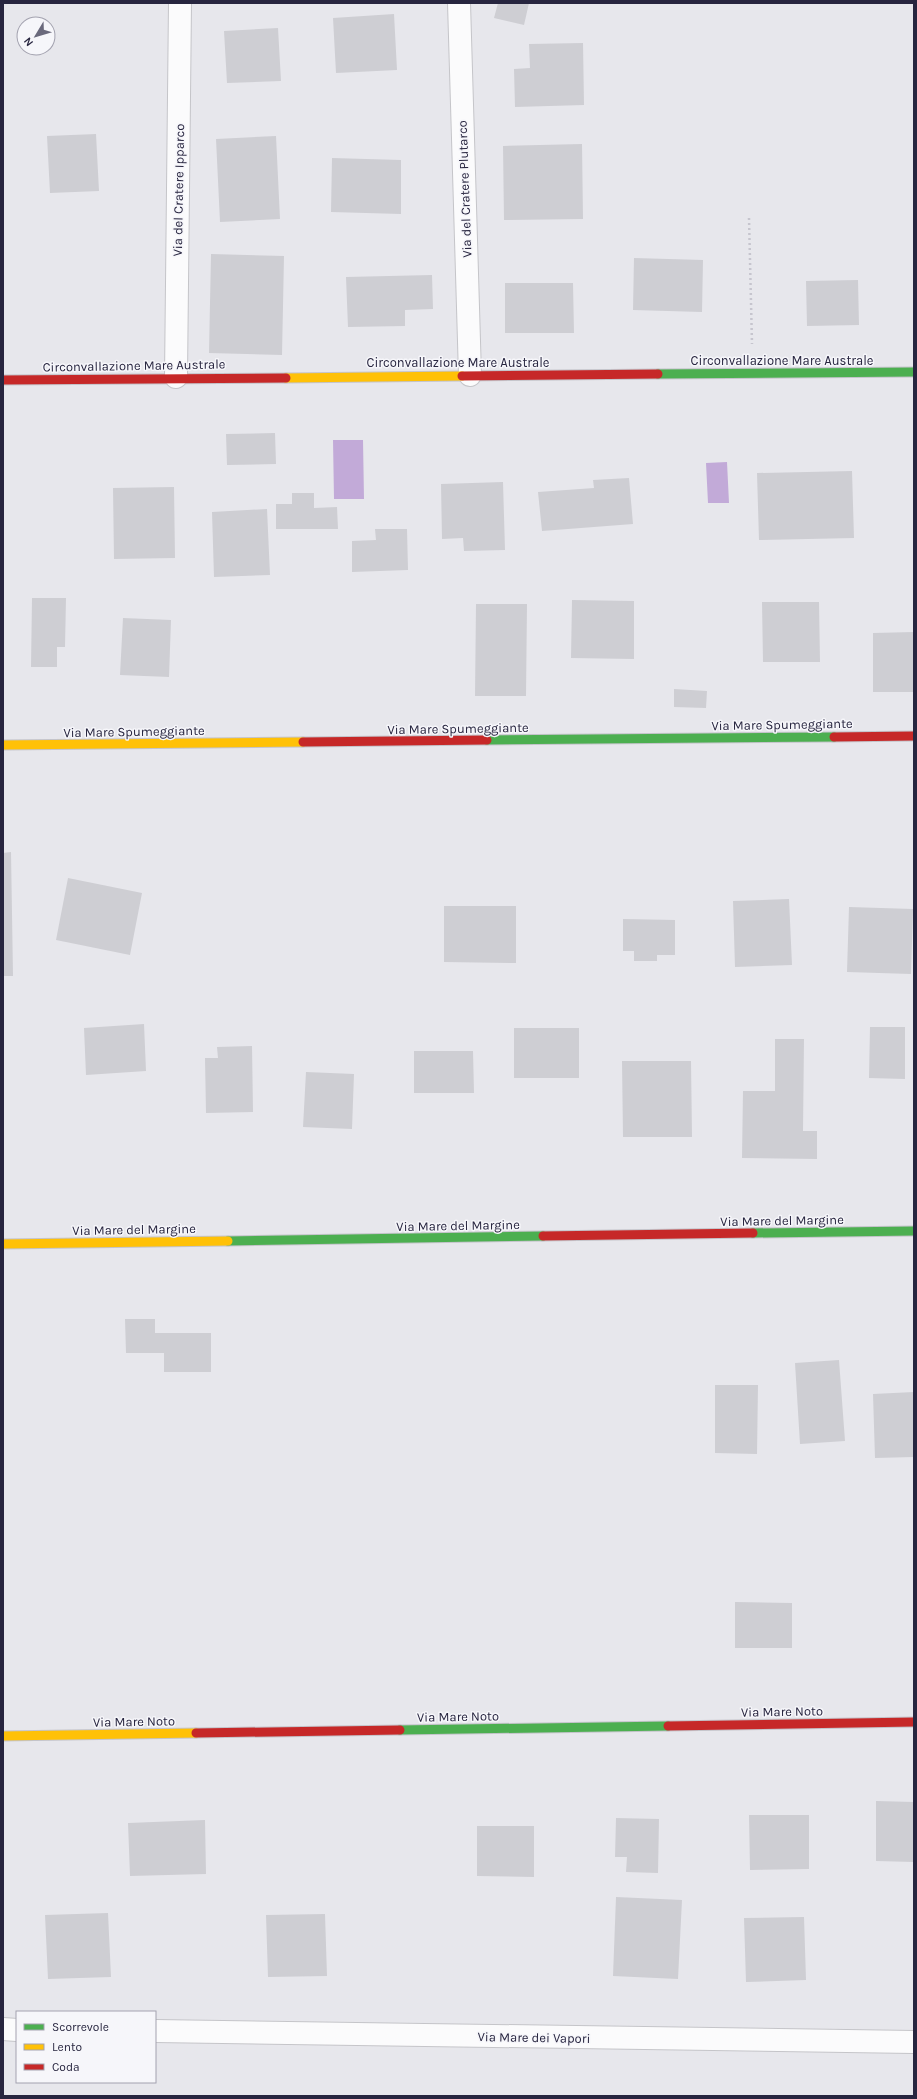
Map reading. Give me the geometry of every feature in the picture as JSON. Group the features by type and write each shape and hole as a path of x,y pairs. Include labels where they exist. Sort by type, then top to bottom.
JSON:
{"street":[{"name":"Via del Cratere Ipparco","path":"176,377 180,3"},
{"name":"Via del Cratere Plutarco","path":"459,3 470,375"},
{"name":"Circonvallazione Mare Australe","path":"3,380 176,377 914,372"},
{"name":"Via Mare Spumeggiante","path":"3,745 914,736"},
{"name":"Via Mare del Margine","path":"3,1244 914,1231"},
{"name":"Via Mare Noto","path":"3,1736 914,1722"},
{"path":"3,2029 16,2030"},
{"name":"Via Mare dei Vapori","path":"156,2032 914,2042"}],"path":[{"path":"749,218 753,373"}],"shaded area":[{"path":"333,440 363,440 364,499 334,499"},
{"path":"727,462 729,503 708,503 706,463"}],"building":[{"path":"498,3 529,3 524,25 494,18"},
{"path":"394,14 397,70 336,73 333,18"},
{"path":"278,28 281,81 227,83 224,31"},
{"path":"583,43 584,105 515,107 514,69 530,68 529,44"},
{"path":"96,134 99,191 50,193 47,136"},
{"path":"276,136 280,219 220,222 216,139"},
{"path":"582,144 583,219 504,220 503,146"},
{"path":"332,158 401,160 401,214 331,212"},
{"path":"211,254 284,256 282,355 209,353"},
{"path":"634,258 703,260 702,312 633,310"},
{"path":"432,275 433,309 405,310 405,326 348,327 346,277"},
{"path":"858,280 859,325 807,326 806,281"},
{"path":"505,283 573,283 574,333 505,333"},
{"path":"275,433 276,464 227,465 226,434"},
{"path":"852,471 854,538 759,540 757,473"},
{"path":"629,478 633,524 542,531 538,492 594,488 593,480"},
{"path":"503,482 505,550 464,551 463,538 442,539 441,484"},
{"path":"174,487 175,558 114,559 113,488"},
{"path":"292,493 314,493 314,508 337,507 338,529 276,529 276,504 292,504"},
{"path":"267,509 270,575 214,577 212,512"},
{"path":"375,529 407,529 408,570 352,572 352,541 376,540"},
{"path":"32,598 66,598 65,647 57,647 57,667 31,667"},
{"path":"572,600 634,601 634,659 571,658"},
{"path":"762,602 819,602 820,662 763,662"},
{"path":"476,604 527,604 526,696 475,696"},
{"path":"123,618 171,620 169,677 120,675"},
{"path":"914,632 914,692 873,692 873,633"},
{"path":"674,689 707,691 706,708 674,707"},
{"path":"11,852 13,976 3,976 3,853"},
{"path":"68,878 142,893 130,955 56,940"},
{"path":"789,899 792,965 735,967 733,901"},
{"path":"444,906 516,906 516,963 444,962"},
{"path":"849,907 913,909 911,974 847,972"},
{"path":"623,919 675,920 675,955 657,955 657,961 634,961 634,951 623,951"},
{"path":"144,1024 146,1071 86,1075 84,1028"},
{"path":"870,1027 905,1027 905,1079 869,1078"},
{"path":"514,1028 579,1028 579,1078 514,1078"},
{"path":"775,1039 804,1039 803,1131 817,1131 817,1159 742,1158 743,1091 775,1091"},
{"path":"252,1046 253,1112 206,1113 205,1058 218,1058 217,1047"},
{"path":"414,1051 473,1051 474,1093 414,1093"},
{"path":"622,1061 691,1061 692,1137 623,1137"},
{"path":"306,1072 354,1074 352,1129 303,1127"},
{"path":"125,1319 155,1319 155,1333 211,1333 211,1372 164,1372 164,1353 126,1353"},
{"path":"839,1360 845,1441 800,1444 795,1363"},
{"path":"715,1385 758,1385 757,1454 715,1453"},
{"path":"914,1392 914,1457 875,1458 873,1394"},
{"path":"735,1602 792,1603 792,1648 735,1648"},
{"path":"876,1801 914,1802 914,1862 876,1861"},
{"path":"749,1815 809,1815 809,1869 750,1870"},
{"path":"616,1818 659,1819 658,1873 626,1872 627,1857 615,1857"},
{"path":"205,1820 206,1874 130,1876 128,1823"},
{"path":"477,1826 534,1826 534,1877 477,1876"},
{"path":"616,1897 682,1900 678,1979 613,1976"},
{"path":"108,1913 111,1977 48,1979 45,1915"},
{"path":"325,1914 327,1976 268,1977 266,1915"},
{"path":"804,1917 806,1980 746,1982 744,1918"}],"traffic: fast":[{"path":"658,374 914,372"},
{"path":"487,740 834,737"},
{"path":"753,1233 914,1231"},
{"path":"228,1241 543,1236"},
{"path":"400,1730 668,1726"}],"traffic: slow":[{"path":"286,378 462,376"},
{"path":"3,745 303,742"},
{"path":"3,1244 228,1241"},
{"path":"3,1736 196,1733"}],"traffic: jam":[{"path":"462,376 658,374"},
{"path":"3,380 286,378"},
{"path":"834,737 914,736"},
{"path":"303,742 487,740"},
{"path":"543,1236 753,1233"},
{"path":"668,1726 914,1722"},
{"path":"196,1733 400,1730"}]}
